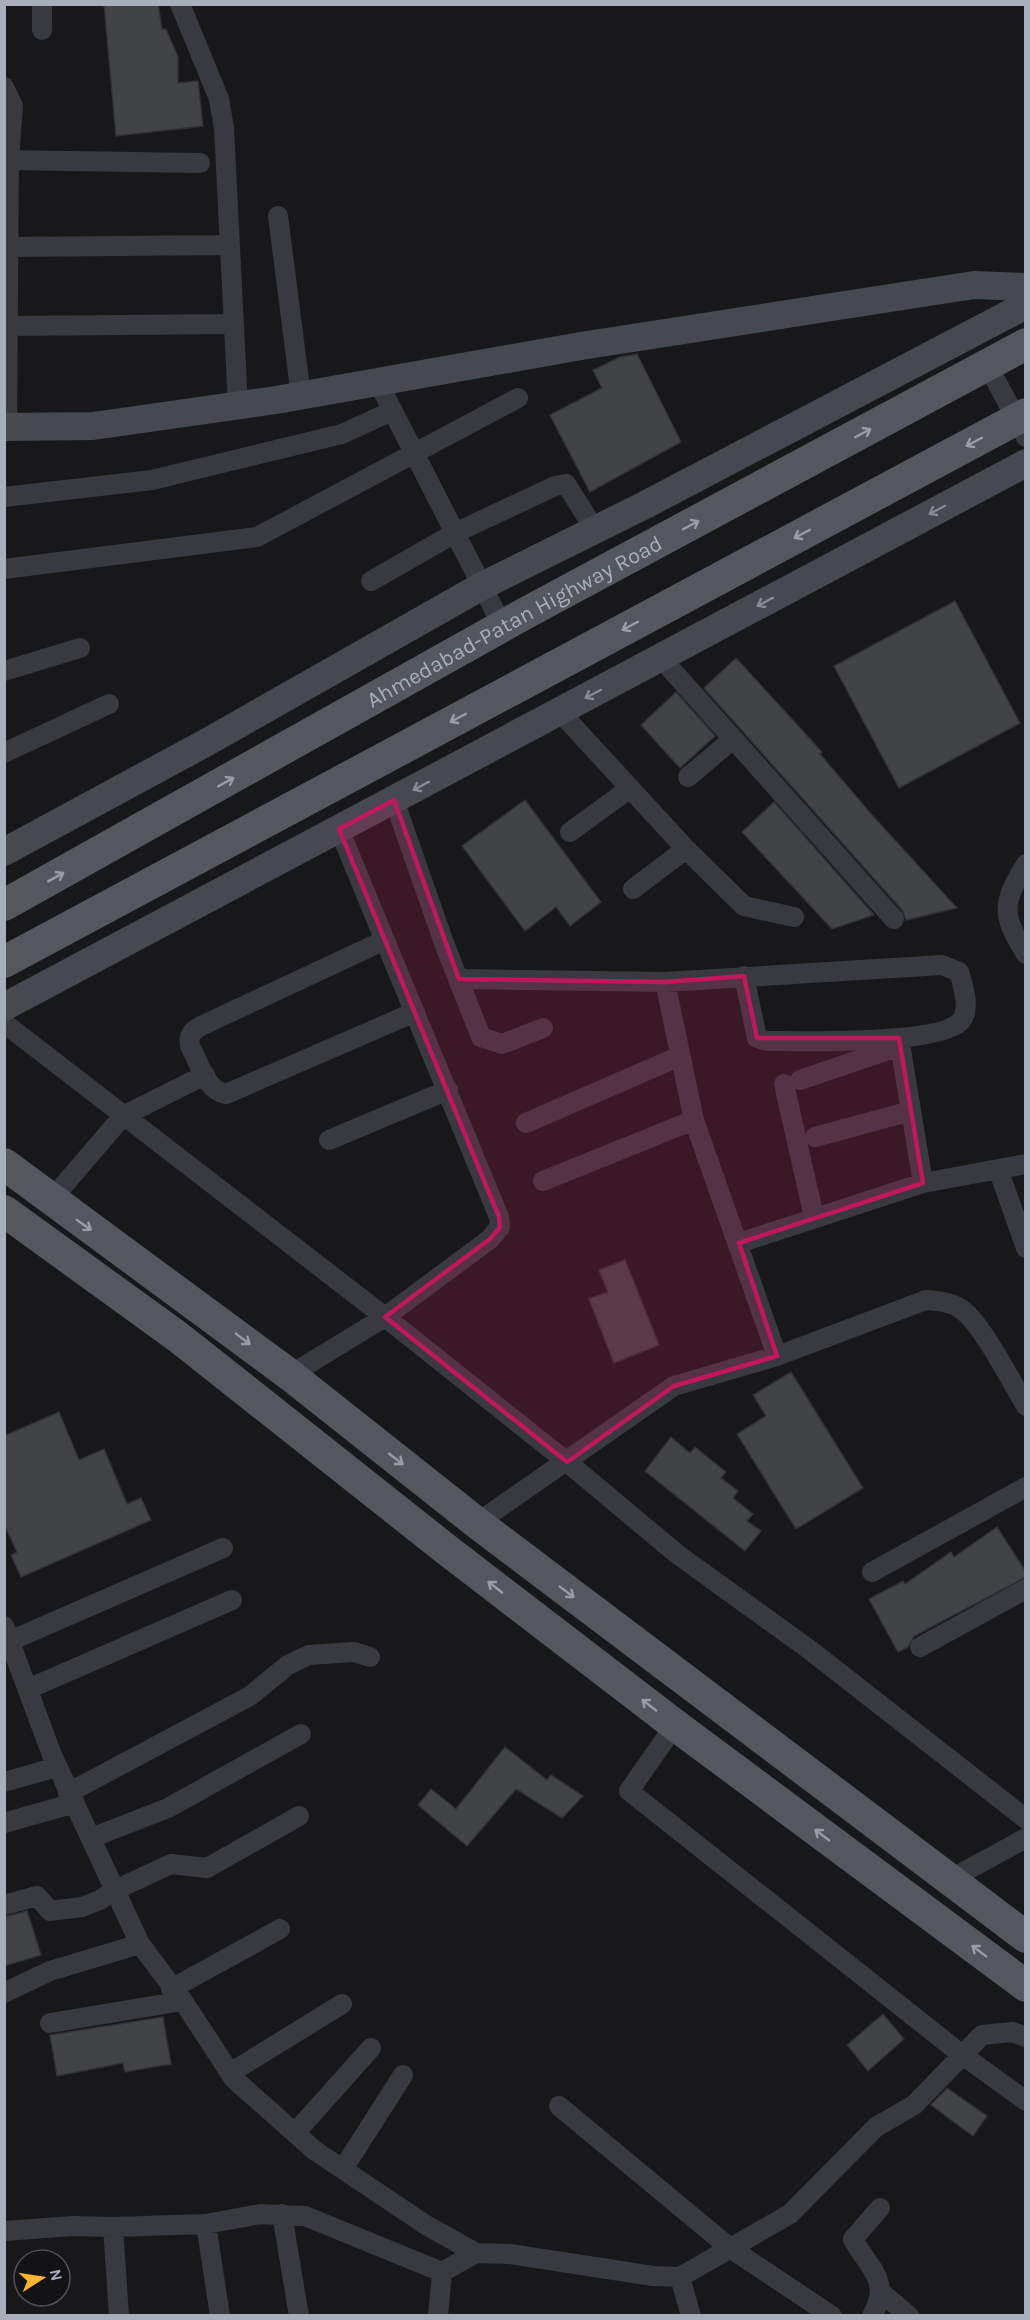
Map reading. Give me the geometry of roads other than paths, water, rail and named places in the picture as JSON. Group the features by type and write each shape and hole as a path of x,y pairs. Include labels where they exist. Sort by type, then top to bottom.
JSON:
{"main road":[{"name":"Ahmedabad-Patan Highway Road","path":"4,905 503,627 1026,344"},
{"path":"4,962 1023,424"},
{"path":"4,1164 290,1375 477,1523 1026,1937"},
{"path":"4,1211 178,1337 447,1550 675,1725 1026,1986"},
{"path":"178,1337 197,1305"}],"street":[{"path":"42,4 42,30"},
{"path":"180,4 219,99 225,140 238,406"},
{"path":"4,87 12,106 7,160 6,427 93,426 301,396 580,346 963,287 1026,287"},
{"path":"7,160 200,163"},
{"path":"278,216 301,396"},
{"path":"8,247 230,245"},
{"path":"4,852 189,752 482,586 595,530 1026,305"},
{"path":"8,326 233,324"},
{"path":"988,366 1023,424"},
{"path":"378,382 503,627"},
{"path":"4,569 257,537 518,398"},
{"path":"4,497 152,480 326,439 356,429 392,411"},
{"path":"4,1007 1026,463"},
{"path":"370,581 455,533 555,486 566,484 595,530"},
{"path":"4,671 80,648"},
{"path":"661,658 894,919"},
{"path":"4,753 109,704"},
{"path":"560,712 629,789 744,906 794,917"},
{"path":"688,777 733,739"},
{"path":"570,832 629,789"},
{"path":"394,800 481,1037 502,1044 543,1028"},
{"path":"290,1375 385,1317 490,1239 500,1227 499,1217 339,829"},
{"path":"633,889 686,849"},
{"path":"1026,864 1007,902 1010,930 1026,954"},
{"path":"385,940 192,1032 189,1038 190,1046 217,1092 226,1094 415,1012"},
{"path":"459,980 665,982 942,965 959,972 966,1006 963,1019 955,1026 899,1042 792,1082 814,1217"},
{"path":"744,976 757,1038 767,1041 899,1042"},
{"path":"665,982 694,1120 777,1356"},
{"path":"4,1023 385,1317 567,1462 677,1554 810,1650 1026,1819"},
{"path":"899,1042 923,1183"},
{"path":"526,1123 680,1056"},
{"path":"51,1200 123,1116 205,1075"},
{"path":"329,1140 447,1090"},
{"path":"815,1137 911,1111"},
{"path":"543,1181 694,1120"},
{"path":"739,1243 923,1183 1026,1164"},
{"path":"998,1169 1026,1248"},
{"path":"477,1523 675,1386 777,1356 926,1300 944,1302 963,1310 1023,1397"},
{"path":"872,1572 1024,1490"},
{"path":"223,1548 8,1643 57,1767 140,1944 230,2073 314,2150 426,2225 477,2253 510,2254 653,2276 680,2277 790,2214 876,2127 914,2105 961,2054 982,2035 1012,2032 1026,2037"},
{"path":"920,1647 1026,1589"},
{"path":"28,1689 232,1600"},
{"path":"4,1823 72,1798 250,1696 281,1670 309,1654 354,1652 370,1657"},
{"path":"675,1725 629,1791 961,2054 1026,2102"},
{"path":"91,1838 168,1808 301,1734"},
{"path":"4,1782 57,1767"},
{"path":"4,1905 37,1896 50,1911 70,1909 100,1900 115,1890 171,1864 207,1868 299,1816"},
{"path":"949,1880 1026,1838"},
{"path":"50,2023 177,1995 280,1929"},
{"path":"4,1993 50,1971 140,1944"},
{"path":"230,2073 342,2004"},
{"path":"295,2133 371,2048"},
{"path":"343,2169 403,2074"},
{"path":"559,2106 730,2248 832,2316"},
{"path":"872,2316 882,2292 880,2280 853,2239 879,2208"},
{"path":"4,2231 73,2226 206,2224 260,2214 282,2214 321,2220 442,2272"},
{"path":"282,2214 299,2316"},
{"path":"206,2224 220,2316"},
{"path":"113,2227 119,2316"},
{"path":"442,2272 477,2253"},
{"path":"438,2316 442,2272"},
{"path":"680,2277 691,2316"},
{"path":"882,2292 909,2316"}]}
